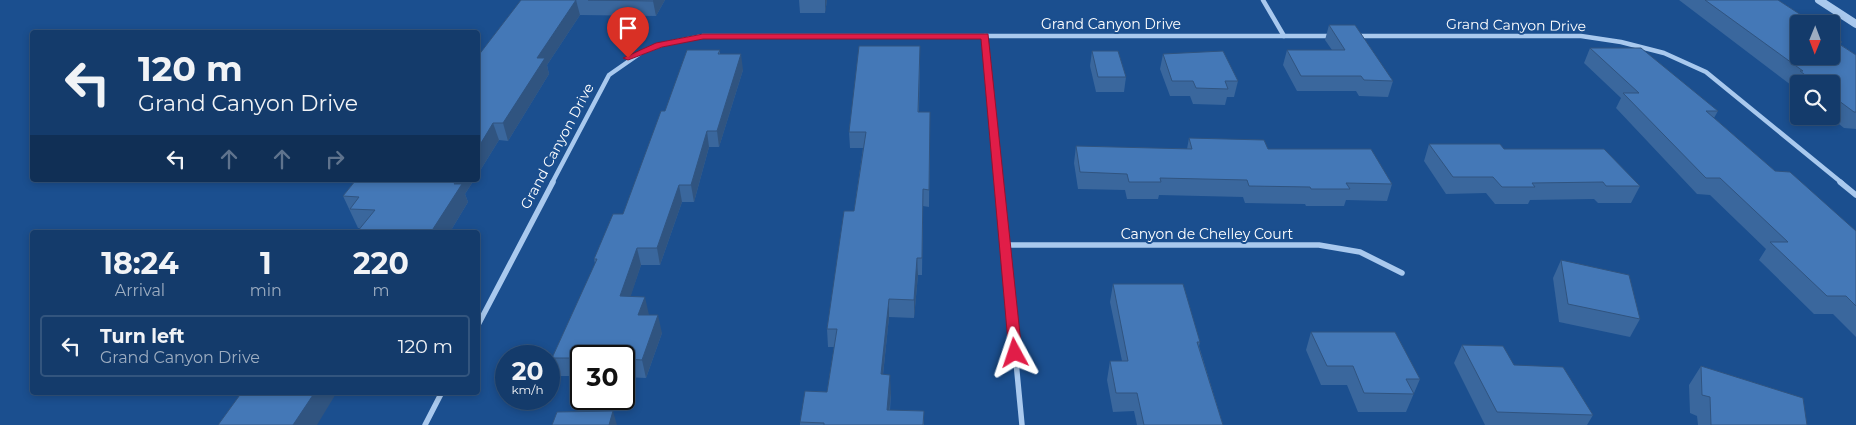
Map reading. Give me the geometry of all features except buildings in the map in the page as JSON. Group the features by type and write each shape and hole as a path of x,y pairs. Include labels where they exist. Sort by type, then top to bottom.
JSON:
{"street":[{"path":"1263,0 1284,36"},
{"path":"1819,0 1856,24"},
{"name":"Grand Canyon Drive","path":"480,321 609,75 628,58 659,44 703,36 1333,36"},
{"path":"985,36 1022,425"},
{"name":"Grand Canyon Drive","path":"1353,36 1581,36 1621,42 1664,53 1706,72 1856,196"},
{"name":"Canyon de Chelley Court","path":"1005,245 1319,245 1360,252 1402,274"},
{"path":"425,425 440,395"}],"route":[{"path":"628,58 659,44 703,36 985,36 1015,353"}]}
